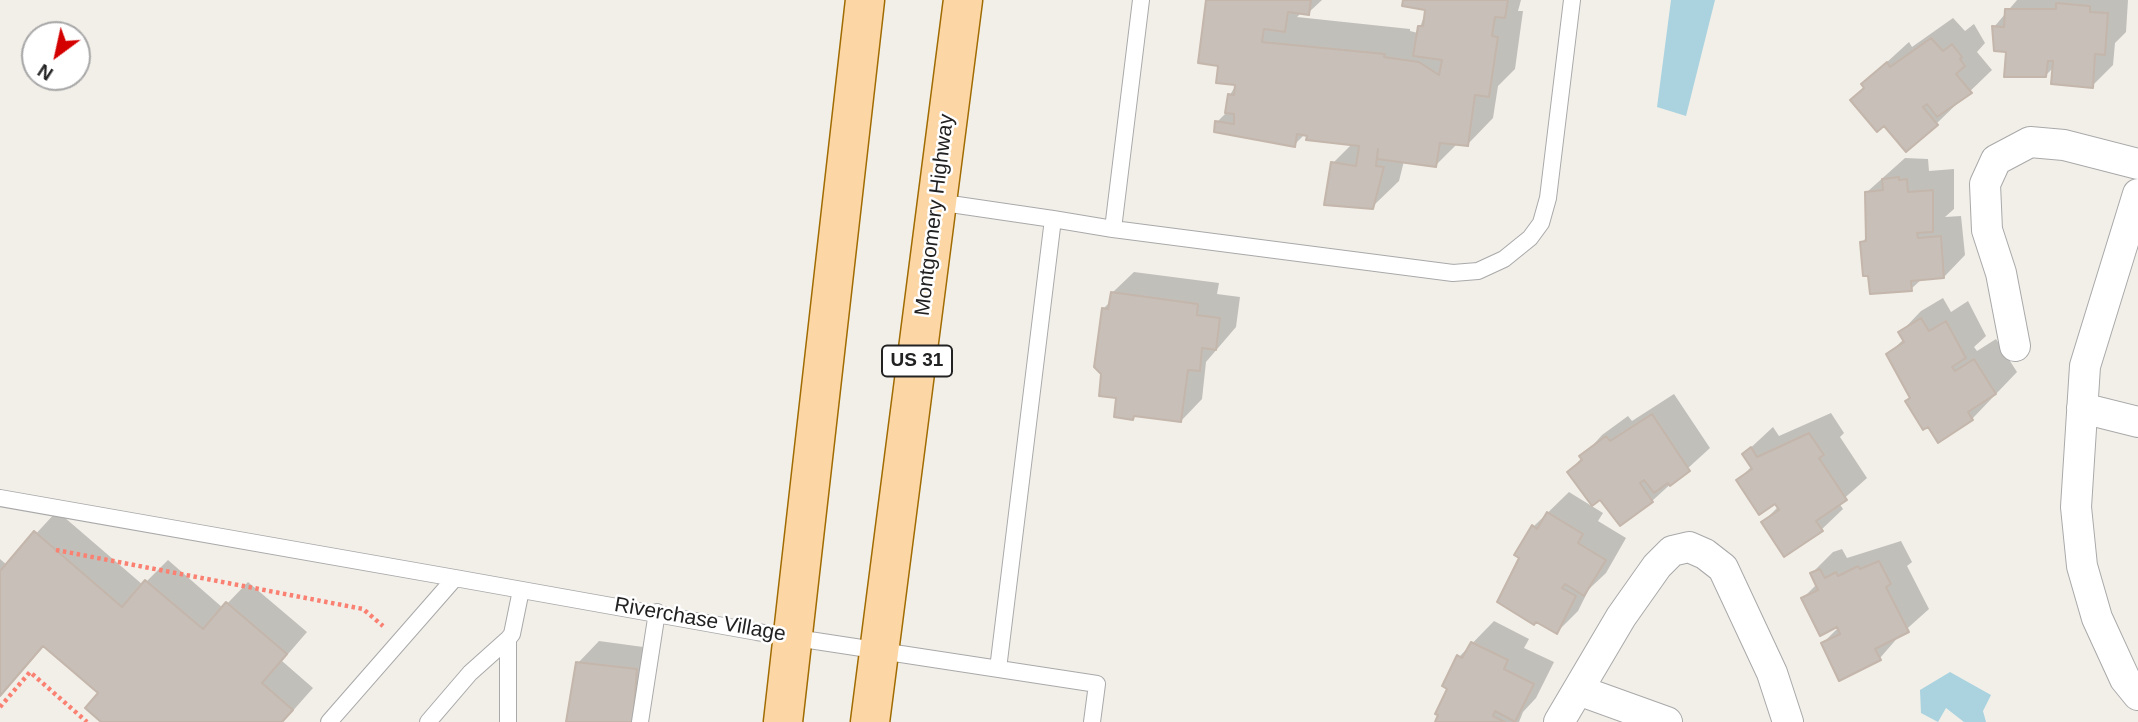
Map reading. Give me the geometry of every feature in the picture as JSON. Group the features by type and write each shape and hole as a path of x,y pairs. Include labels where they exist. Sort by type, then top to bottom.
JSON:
{"main road":[{"path":"783,722 865,0"},
{"name":"Montgomery Highway","path":"870,722 963,0"}],"street":[{"path":"2015,346 2001,273 1987,230 1985,184 1996,160 2030,142 2064,145 2138,164"},
{"path":"2138,194 2085,366 2076,507 2082,566 2097,618 2125,679 2138,695"},
{"path":"2081,408 2138,422"},
{"path":"1559,722 1657,566 1672,551 1689,547 1706,554 1723,568 1772,673 1788,722"},
{"path":"1578,690 1667,722"}],"lane":[{"path":"1113,229 1141,0"},
{"path":"937,201 1113,229 1453,273 1478,271 1504,259 1530,238 1541,223 1548,198 1572,0"},
{"path":"998,669 1053,219"},
{"name":"Riverchase Village","path":"0,498 880,651 1097,684 1092,722"},
{"path":"329,722 455,578"},
{"path":"428,722 470,673 512,634 521,590"},
{"path":"640,722 657,612"},
{"path":"508,639 509,722"}],"path":[{"path":"57,551 363,609 383,626 375,635"},
{"path":"0,707 30,672 87,722"}],"water":[{"path":"1671,0 1715,0 1686,116 1657,107"},
{"path":"1950,672 1991,695 1983,711 1986,722 1964,722 1946,708 1938,722 1921,713 1920,690"}],"building":[{"path":"1206,0 1311,0 1309,15 1288,12 1285,32 1264,29 1262,42 1385,54 1384,57 1419,62 1439,75 1442,60 1413,56 1418,26 1423,26 1425,10 1402,6 1403,0 1508,0 1505,18 1495,17 1492,36 1498,37 1489,97 1475,95 1468,146 1440,143 1436,167 1377,159 1378,149 1376,166 1384,167 1373,209 1324,205 1331,162 1356,166 1359,146 1306,140 1307,136 1297,134 1295,147 1214,132 1215,121 1234,124 1234,114 1225,113 1228,94 1234,95 1235,85 1216,83 1218,66 1198,63"},
{"path":"2056,3 2090,6 2090,12 2108,13 2105,55 2095,54 2093,88 2051,84 2053,61 2048,61 2046,77 2004,77 2006,52 1994,51 1992,26 2004,27 2005,9 2056,9"},
{"path":"1931,38 1943,51 1952,44 1962,57 1960,59 1965,66 1956,74 1972,93 1937,117 1927,104 1923,107 1938,125 1906,152 1884,126 1877,132 1850,100 1864,88 1861,84 1887,62 1890,67"},
{"path":"1899,177 1899,180 1907,179 1908,192 1933,190 1933,232 1917,233 1918,238 1941,236 1944,278 1911,281 1912,291 1870,294 1868,276 1863,276 1860,242 1866,241 1865,192 1883,190 1882,179"},
{"path":"1111,292 1198,304 1197,315 1220,318 1216,350 1202,348 1200,371 1188,370 1181,422 1134,416 1133,420 1114,417 1116,398 1099,396 1101,374 1094,367 1102,308 1108,309"},
{"path":"1921,318 1929,331 1946,321 1966,358 1952,367 1955,371 1974,359 1996,394 1968,412 1973,420 1938,443 1928,427 1923,430 1905,401 1910,398 1886,354 1904,342 1898,332"},
{"path":"1652,414 1690,471 1670,486 1668,483 1654,493 1644,480 1640,483 1653,502 1620,526 1600,500 1592,506 1567,472 1582,460 1579,456 1606,436 1610,441"},
{"path":"1809,433 1824,455 1819,458 1847,500 1816,521 1823,531 1784,557 1761,522 1779,510 1775,504 1759,515 1736,480 1752,469 1742,454 1751,447 1757,457"},
{"path":"1547,512 1583,534 1578,543 1606,560 1584,596 1565,584 1562,588 1576,596 1557,634 1536,622 1534,625 1497,602 1519,558 1514,555 1532,525 1537,529"},
{"path":"34,531 122,607 145,580 203,629 226,602 287,654 262,683 293,710 282,722 101,722 85,708 98,693 43,646 0,696 0,571"},
{"path":"1879,561 1891,584 1886,587 1909,632 1875,649 1881,660 1839,681 1821,643 1840,634 1837,627 1820,636 1801,598 1818,590 1810,573 1820,569 1825,578 1836,572 1838,576 1858,566 1860,569"},
{"path":"1471,642 1508,660 1504,669 1534,684 1515,722 1495,711 1493,716 1505,722 1435,722 1438,715 1435,714 1447,689 1442,686 1457,655 1462,658"},
{"path":"576,662 637,669 633,722 566,722"}]}
